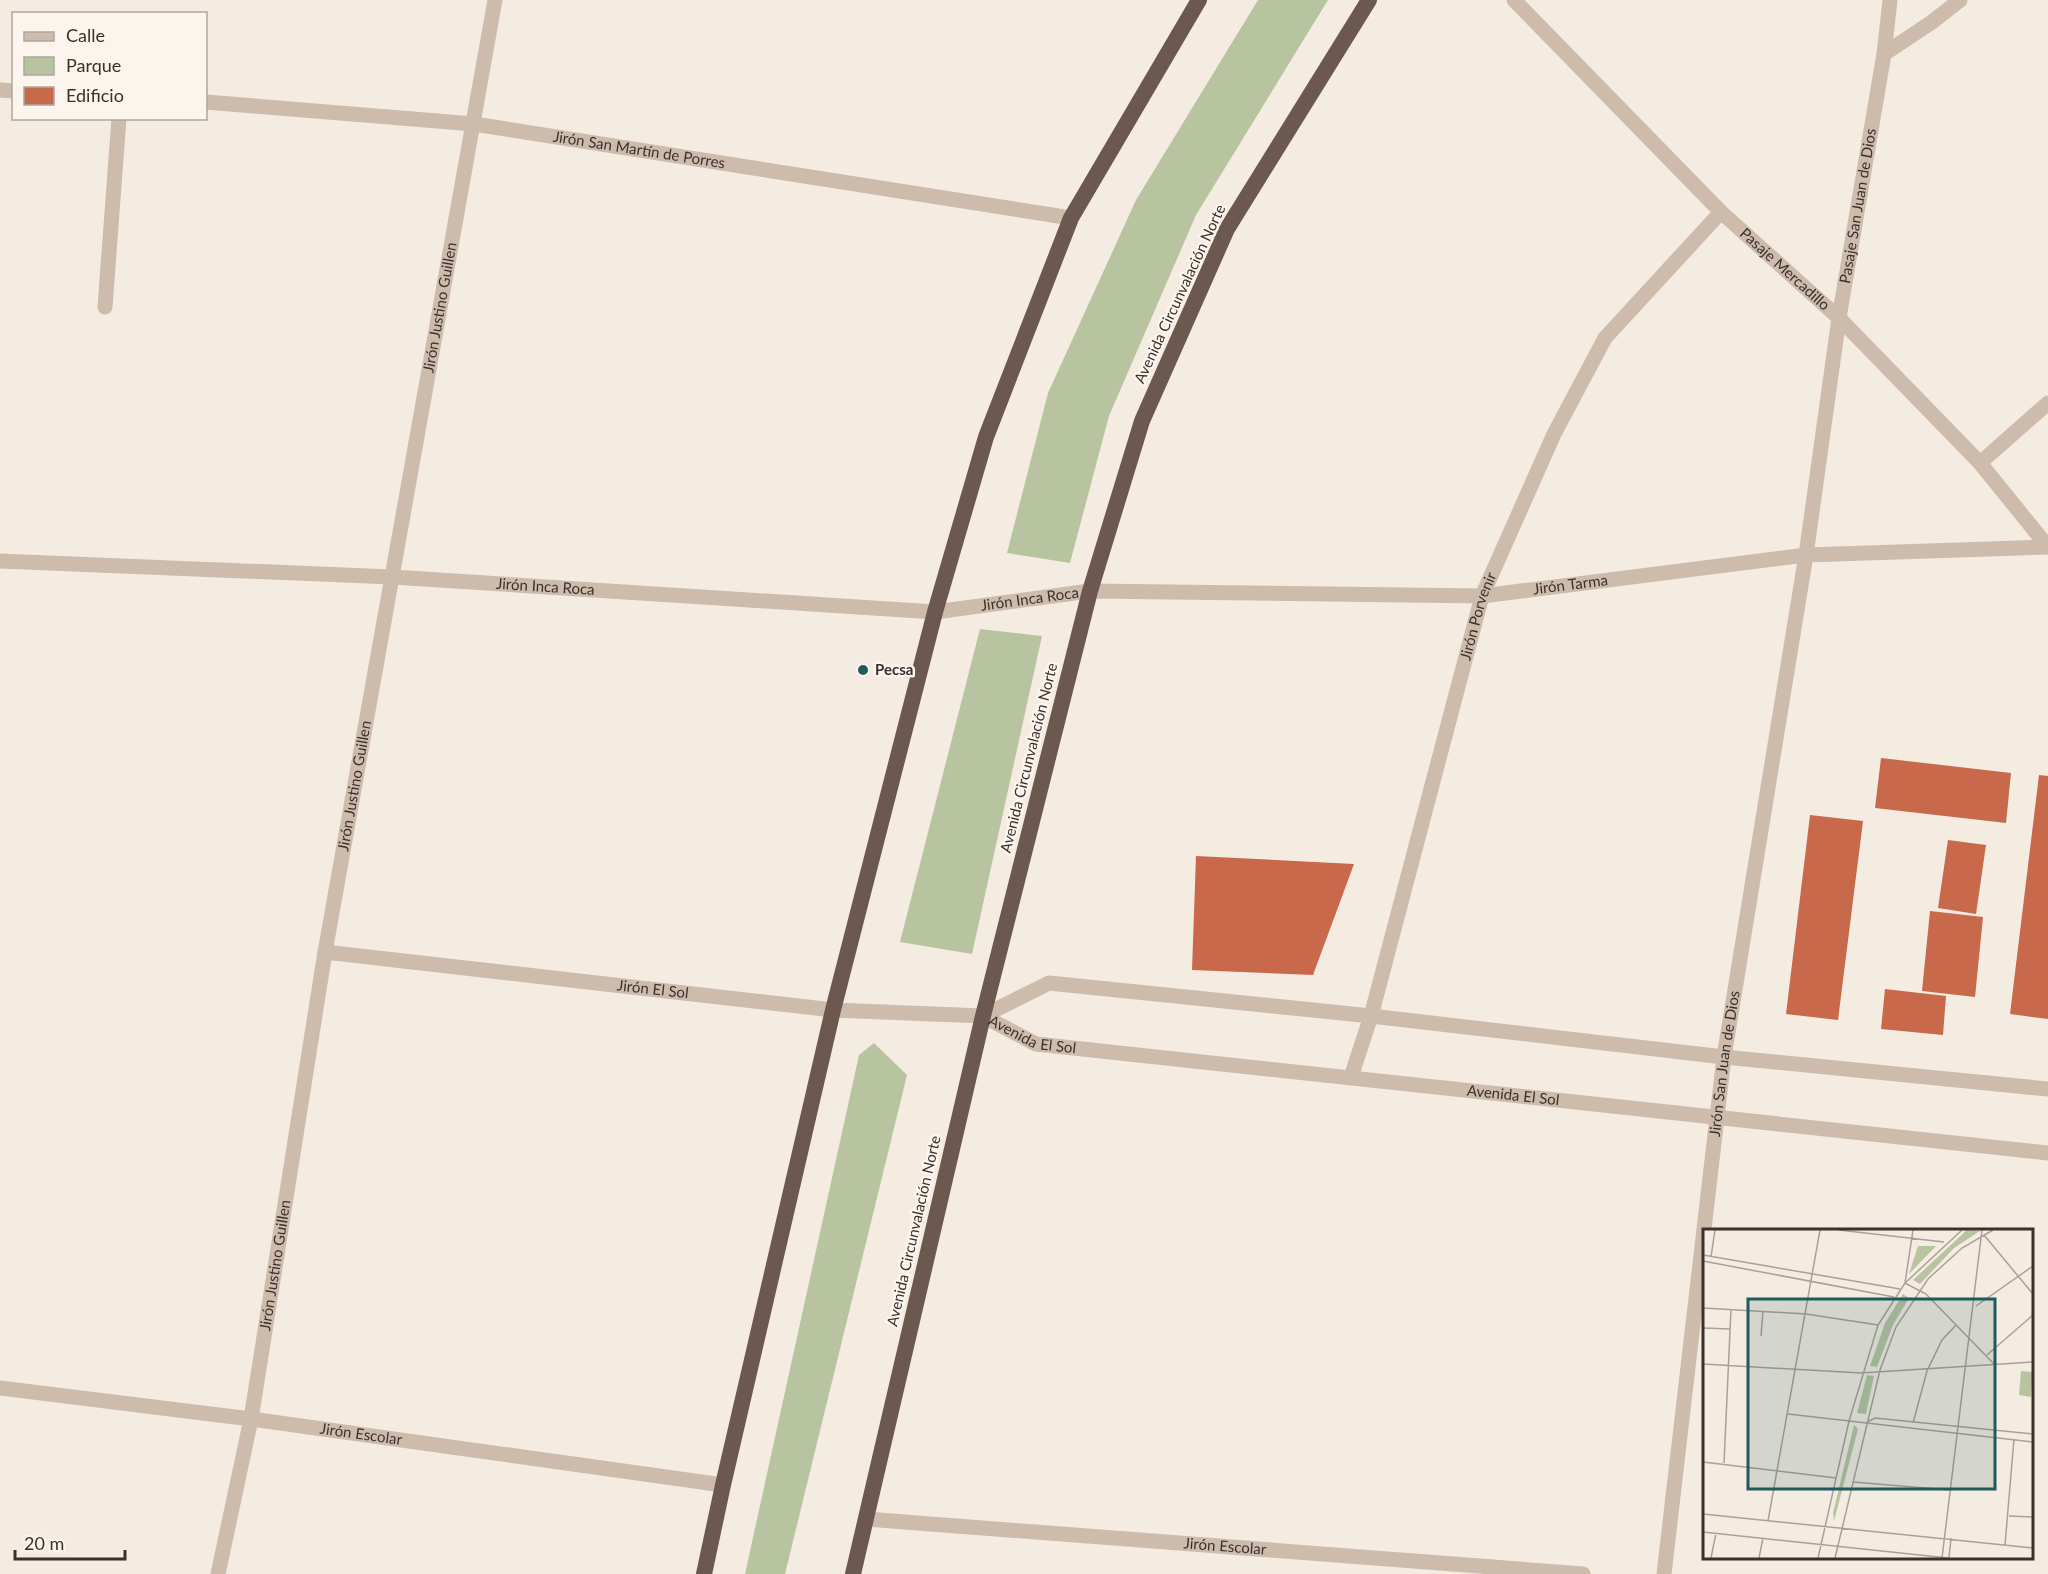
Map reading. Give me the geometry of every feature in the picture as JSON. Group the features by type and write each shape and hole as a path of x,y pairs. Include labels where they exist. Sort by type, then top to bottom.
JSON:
{"highway":[{"path":"704,1574 833,1010 935,612 986,437 1071,218 1199,0"},
{"name":"Avenida Circunvalación Norte","path":"854,1574 983,1016 1090,591 1142,421 1227,229 1369,0"}],"street":[{"name":"Jirón Justino Guillen","path":"218,1574 251,1419 325,952 495,0"},
{"name":"Pasaje Mercadillo","path":"1514,0 1721,212 1839,318 1980,463 2048,547"},
{"name":"Pasaje San Juan de Dios","path":"1806,555 1839,318 1884,54 1890,0"},
{"path":"1884,54 1960,0"},
{"name":"Jirón San Martín de Porres","path":"207,102 474,124 1071,218"},
{"path":"105,307 119,120"},
{"name":"Jirón Porvenir","path":"1351,1077 1371,1016 1482,596 1554,434 1605,338 1721,212"},
{"path":"1980,463 2048,403"},
{"name":"Jirón Tarma","path":"1090,591 1482,596 1806,555 2048,547"},
{"name":"Jirón San Juan de Dios","path":"1703,1229 1725,1057 1806,555"},
{"name":"Jirón Inca Roca","path":"0,561 392,577 935,612 1090,591"},
{"name":"Jirón El Sol","path":"325,952 833,1010 983,1016"},
{"name":"Avenida El Sol","path":"983,1016 1049,983 1371,1016 1725,1057 2048,1089"},
{"name":"Avenida El Sol","path":"983,1016 1036,1044 2048,1153"},
{"name":"Jirón San Juan de Dios","path":"1664,1574 1703,1231"},
{"name":"Jirón Escolar","path":"0,1388 251,1419 723,1485"},
{"name":"Jirón Escolar","path":"866,1519 1583,1574"}],"green space":[{"path":"1258,0 1328,0 1196,215 1109,416 1070,563 1007,553 1048,393 1136,200"},
{"path":"980,629 1042,636 972,954 900,942"},
{"path":"874,1043 907,1075 785,1574 745,1574 859,1055"}],"building":[{"path":"1881,758 2011,773 2006,823 1875,808"},
{"path":"2039,775 2048,776 2048,1019 2010,1014"},
{"path":"1810,815 1863,821 1838,1020 1786,1014"},
{"path":"1948,840 1986,845 1976,914 1938,908"},
{"path":"1196,856 1354,864 1313,975 1192,970"},
{"path":"1930,911 1983,917 1975,997 1922,991"},
{"path":"1885,989 1946,996 1943,1035 1881,1029"}],"place":[{"name":"Pecsa","path":"863,670"}]}
